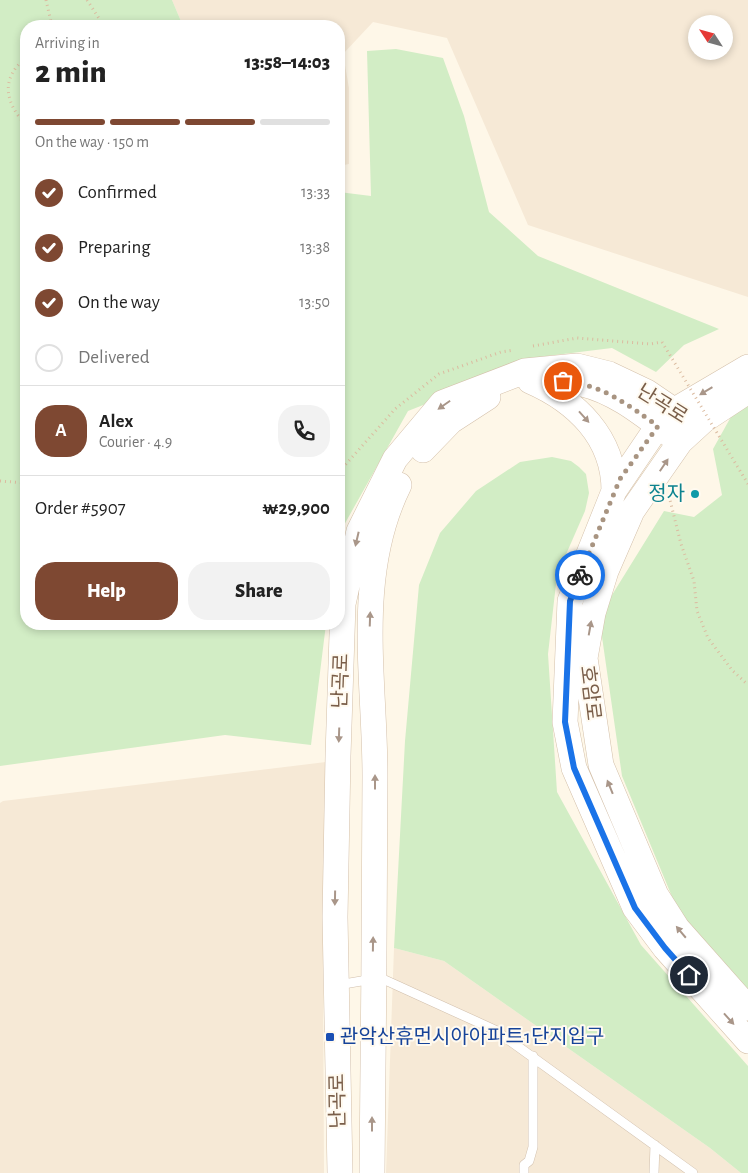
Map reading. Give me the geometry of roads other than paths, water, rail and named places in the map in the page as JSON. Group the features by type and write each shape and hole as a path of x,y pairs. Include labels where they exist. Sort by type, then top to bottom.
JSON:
{"main road":[{"name":"난곡로","path":"345,595 359,531 395,459 442,403 525,371 577,366 609,374 647,392 667,418 688,434"},
{"path":"748,366 667,418 614,491 570,601 565,722 574,768 635,908 665,948 748,1041"},
{"path":"530,381 560,395 591,425 604,445 610,460 614,479 614,491"},
{"name":"난곡로","path":"372,1173 375,774 370,635 373,578 380,534 404,476 437,434 480,402 497,392 530,381 575,382 598,388 623,401 667,418"},
{"name":"호암로","path":"748,391 688,434 632,511 606,571 593,613 585,658 601,765 656,895 677,928 748,1008"},
{"name":"난곡로","path":"340,1173 335,908 342,630"}],"lane":[{"path":"336,986 373,979 385,980 495,1030 693,1173"},
{"path":"524,1173 524,1165 529,1161 533,1147 533,1056"},
{"path":"654,1173 655,1145"}],"place":[{"name":"정자","path":"695,494"},
{"name":"관악산휴먼시아아파트1단지입구","path":"330,1037"}]}
